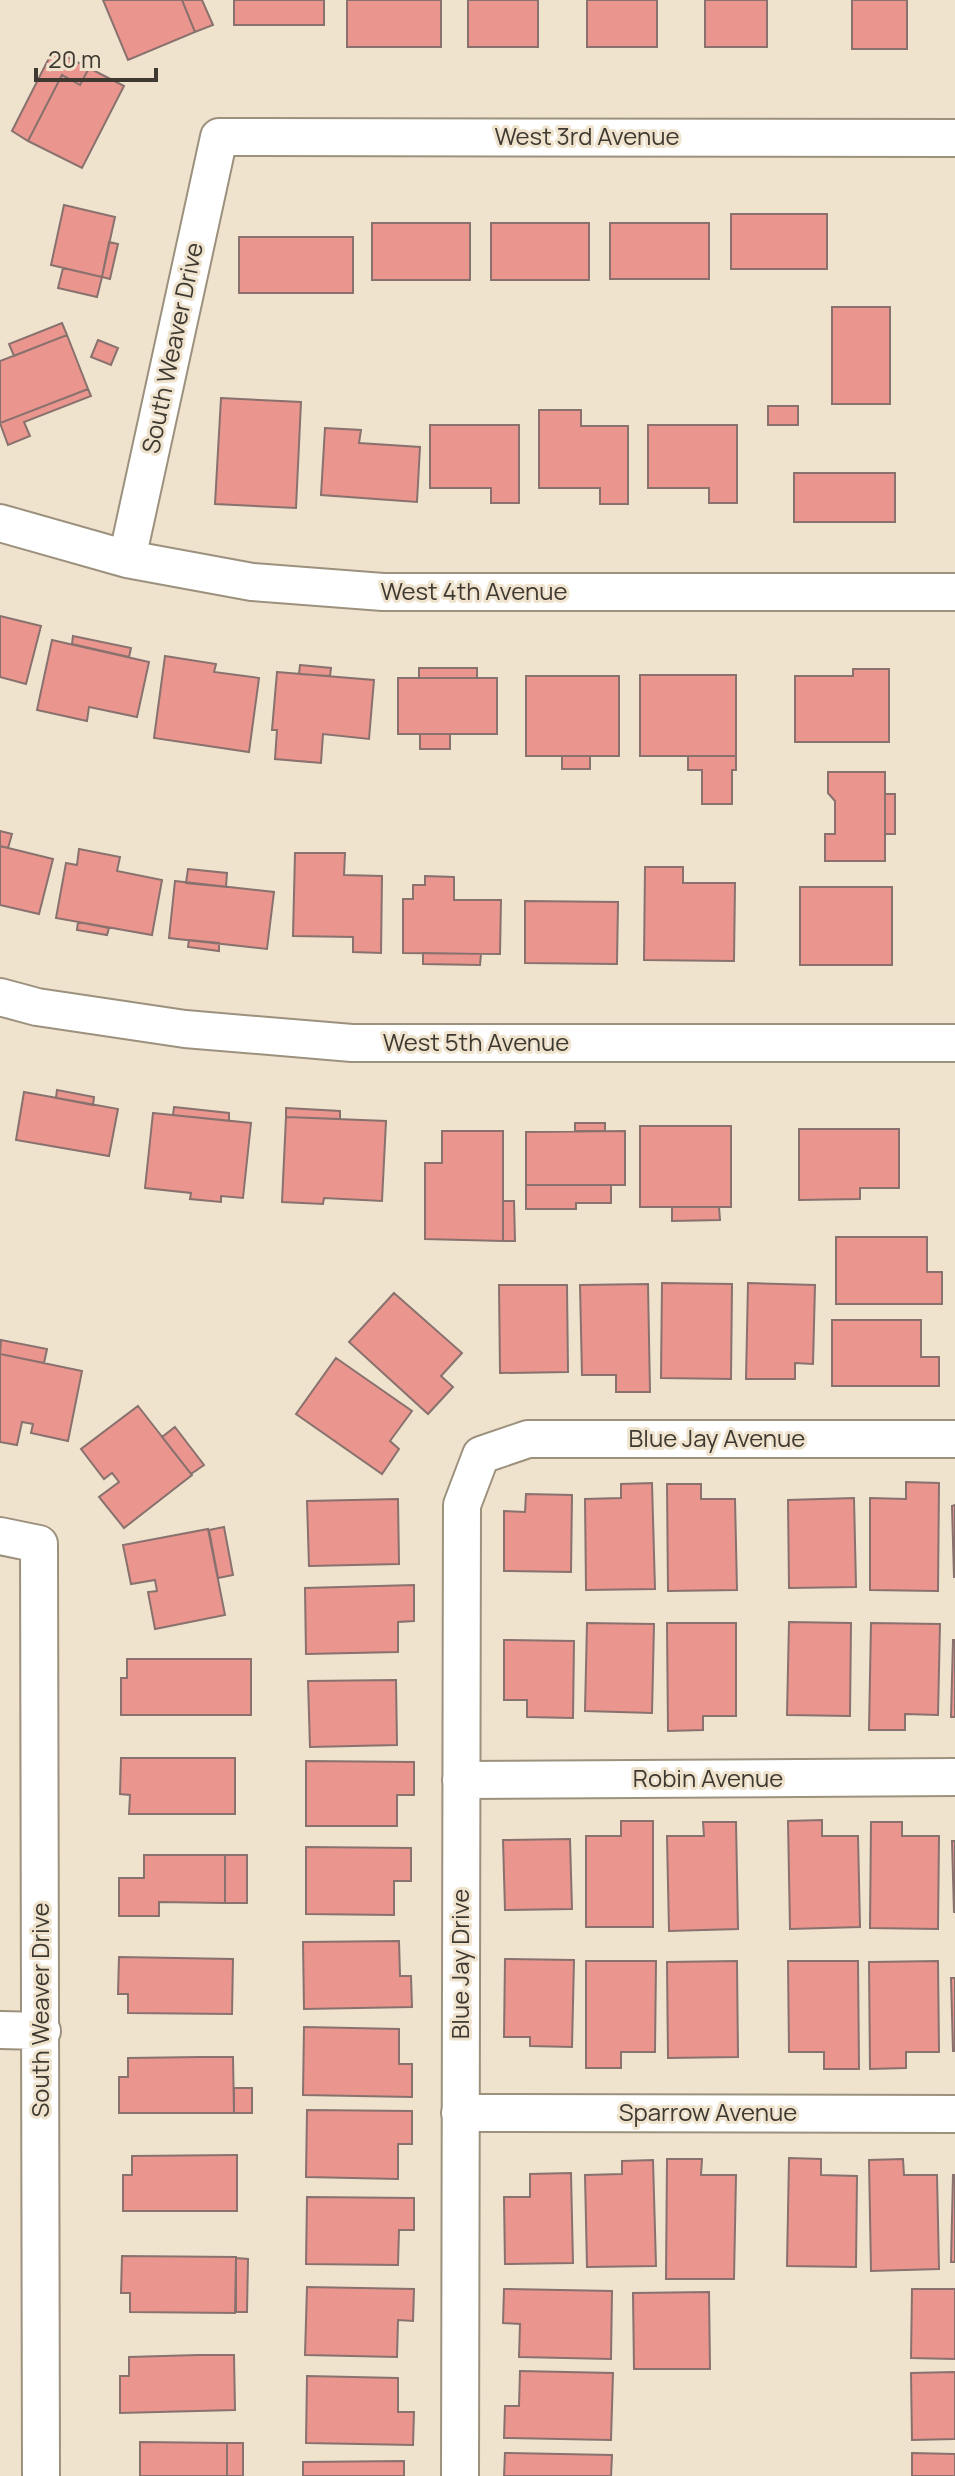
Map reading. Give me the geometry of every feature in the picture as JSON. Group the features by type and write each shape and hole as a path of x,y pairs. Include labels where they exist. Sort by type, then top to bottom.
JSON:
{"street":[{"name":"West 3rd Avenue","path":"219,137 955,138"},
{"name":"South Weaver Drive","path":"127,559 219,137"},
{"name":"West 4th Avenue","path":"0,523 127,559 252,582 383,592 955,592"},
{"name":"West 5th Avenue","path":"0,997 37,1007 185,1029 352,1043 955,1043"},
{"name":"Blue Jay Avenue","path":"481,1455 528,1439 955,1439"},
{"name":"Blue Jay Drive","path":"460,2476 462,1505 481,1455"},
{"name":"South Weaver Drive","path":"0,1536 39,1544 41,2476"},
{"name":"Robin Avenue","path":"461,1780 955,1777"},
{"path":"0,2030 42,2031"},
{"name":"Sparrow Avenue","path":"460,2113 955,2114"}],"building":[{"path":"103,0 182,0 195,32 128,60"},
{"path":"182,0 202,0 213,25 195,32"},
{"path":"234,0 324,0 324,25 234,25"},
{"path":"347,0 441,0 441,47 347,47"},
{"path":"468,0 538,0 538,47 468,47"},
{"path":"587,0 657,0 657,47 587,47"},
{"path":"705,0 767,0 767,47 705,47"},
{"path":"852,0 907,0 907,49 852,49"},
{"path":"53,50 89,68 80,85 62,75 28,141 12,131"},
{"path":"89,68 124,86 82,168 28,141 62,75 80,85"},
{"path":"64,205 115,217 102,277 51,265"},
{"path":"731,214 827,214 827,269 731,269"},
{"path":"372,223 470,223 470,280 372,280"},
{"path":"491,223 589,223 589,280 491,280"},
{"path":"610,223 709,223 709,279 610,279"},
{"path":"239,237 353,237 353,293 239,293"},
{"path":"109,242 118,244 110,279 102,277"},
{"path":"63,268 102,277 97,297 58,288"},
{"path":"832,307 890,307 890,404 832,404"},
{"path":"62,323 67,335 14,356 9,344"},
{"path":"67,335 88,389 0,423 0,361"},
{"path":"98,340 118,348 111,365 91,357"},
{"path":"88,389 91,396 24,422 30,436 8,445 0,423"},
{"path":"221,398 301,402 296,508 215,504"},
{"path":"768,406 798,406 798,425 768,425"},
{"path":"539,410 581,410 581,426 628,426 628,504 600,504 600,488 539,488"},
{"path":"430,425 519,425 519,503 491,503 491,488 430,488"},
{"path":"648,425 737,425 737,503 709,503 709,488 648,488"},
{"path":"325,428 361,430 359,443 420,447 417,502 321,495"},
{"path":"794,473 895,473 895,522 794,522"},
{"path":"0,616 41,626 26,684 0,677"},
{"path":"73,636 131,648 129,657 72,644"},
{"path":"52,640 149,662 137,717 89,707 87,721 37,710"},
{"path":"165,656 216,664 214,672 259,678 249,752 154,738"},
{"path":"300,665 331,668 330,676 299,674"},
{"path":"419,668 477,668 477,678 419,678"},
{"path":"853,669 889,669 889,742 795,742 795,676 853,676"},
{"path":"277,672 374,680 369,739 323,734 321,763 275,759 277,730 272,730"},
{"path":"640,675 736,675 736,756 640,756"},
{"path":"526,676 619,676 619,756 526,756"},
{"path":"398,678 497,678 497,734 398,734"},
{"path":"420,734 450,734 450,749 420,749"},
{"path":"562,756 590,756 590,769 562,769"},
{"path":"688,756 736,756 736,770 732,770 732,804 702,804 702,770 688,770"},
{"path":"828,772 885,772 885,861 825,861 825,834 835,834 835,801 828,793"},
{"path":"885,794 895,794 895,834 885,834"},
{"path":"0,831 12,834 8,848 0,846"},
{"path":"0,846 53,859 39,914 0,905"},
{"path":"79,849 120,857 117,871 162,880 152,935 56,918 66,863 77,865"},
{"path":"295,853 345,853 344,875 382,876 381,953 353,952 353,937 293,936"},
{"path":"645,867 683,867 683,883 735,883 734,961 644,960"},
{"path":"188,869 227,873 226,887 186,883"},
{"path":"425,876 454,877 454,900 501,900 500,954 403,953 403,899 413,899 413,885 425,885"},
{"path":"175,881 274,892 267,949 169,938"},
{"path":"800,887 892,887 892,965 800,965"},
{"path":"525,901 618,902 617,964 525,963"},
{"path":"78,922 109,928 107,935 77,930"},
{"path":"189,940 219,943 219,951 188,947"},
{"path":"423,953 481,954 480,965 423,964"},
{"path":"57,1090 94,1097 93,1105 56,1098"},
{"path":"24,1092 118,1109 109,1156 16,1140"},
{"path":"174,1107 229,1113 229,1121 173,1115"},
{"path":"286,1108 340,1111 340,1119 286,1117"},
{"path":"153,1113 251,1123 243,1198 221,1196 221,1202 190,1199 191,1193 145,1188"},
{"path":"286,1117 386,1121 382,1201 324,1198 323,1204 282,1202"},
{"path":"575,1123 605,1123 605,1131 575,1131"},
{"path":"640,1126 731,1126 731,1207 640,1207"},
{"path":"799,1129 899,1129 899,1188 860,1188 860,1199 799,1200"},
{"path":"442,1131 503,1131 503,1241 425,1239 425,1163 442,1163"},
{"path":"625,1131 625,1185 526,1185 526,1132"},
{"path":"526,1185 611,1185 611,1203 576,1203 576,1209 526,1209"},
{"path":"503,1201 514,1201 515,1241 503,1241"},
{"path":"672,1207 719,1207 720,1220 672,1221"},
{"path":"836,1237 927,1237 927,1272 942,1272 942,1304 836,1304"},
{"path":"662,1283 732,1284 731,1379 661,1378"},
{"path":"748,1283 815,1285 813,1364 795,1363 795,1379 746,1379"},
{"path":"648,1284 650,1392 616,1392 616,1375 582,1375 580,1285"},
{"path":"499,1285 567,1285 568,1372 500,1373"},
{"path":"394,1293 462,1353 441,1376 453,1387 428,1414 349,1342"},
{"path":"832,1320 921,1320 921,1357 939,1357 939,1386 832,1386"},
{"path":"1,1340 47,1349 44,1363 0,1354"},
{"path":"0,1354 82,1371 68,1441 31,1433 33,1424 22,1422 17,1445 0,1442"},
{"path":"336,1358 412,1411 390,1441 399,1449 382,1474 296,1414"},
{"path":"138,1406 192,1475 124,1528 99,1497 119,1482 112,1473 104,1479 81,1449"},
{"path":"175,1427 204,1465 191,1474 162,1437"},
{"path":"906,1482 939,1483 938,1591 870,1590 870,1498 906,1499"},
{"path":"652,1483 655,1589 586,1590 585,1499 621,1498 621,1484"},
{"path":"667,1484 701,1484 701,1499 735,1499 737,1590 668,1591"},
{"path":"526,1494 572,1495 571,1572 504,1571 504,1511 525,1512"},
{"path":"854,1498 856,1587 789,1588 788,1500"},
{"path":"398,1499 399,1564 309,1566 307,1501"},
{"path":"955,1505 955,1577 954,1577 952,1506"},
{"path":"224,1527 233,1575 218,1578 209,1530"},
{"path":"208,1529 225,1615 155,1629 148,1592 157,1591 155,1580 131,1584 123,1545"},
{"path":"414,1585 414,1621 398,1622 398,1652 306,1654 305,1588"},
{"path":"789,1622 851,1623 850,1716 787,1715"},
{"path":"587,1623 654,1624 652,1713 585,1711"},
{"path":"667,1623 736,1623 736,1716 703,1716 703,1730 668,1731"},
{"path":"871,1623 940,1624 938,1715 905,1714 905,1730 869,1730"},
{"path":"504,1640 574,1641 573,1718 527,1717 527,1700 504,1700"},
{"path":"953,1640 955,1717 951,1717"},
{"path":"127,1659 251,1659 251,1715 121,1715 121,1678 127,1678"},
{"path":"396,1680 397,1745 310,1747 308,1681"},
{"path":"121,1758 235,1758 235,1814 129,1814 130,1795 120,1794"},
{"path":"306,1761 414,1762 414,1795 397,1795 397,1826 306,1826"},
{"path":"822,1820 822,1836 858,1836 860,1927 790,1929 788,1821"},
{"path":"621,1821 653,1821 653,1927 586,1927 586,1836 621,1836"},
{"path":"703,1822 736,1822 738,1929 669,1931 667,1836 704,1836"},
{"path":"871,1822 902,1822 902,1836 939,1836 938,1929 870,1928"},
{"path":"570,1839 572,1909 505,1910 503,1840"},
{"path":"952,1841 955,1841 955,1912 954,1912"},
{"path":"306,1847 411,1848 411,1881 394,1881 394,1915 306,1914"},
{"path":"144,1855 225,1855 225,1903 159,1902 159,1916 119,1916 119,1878 144,1878"},
{"path":"225,1855 247,1855 247,1903 225,1903"},
{"path":"399,1941 400,1976 411,1976 412,2007 304,2009 303,1942"},
{"path":"119,1957 233,1959 232,2014 128,2013 128,1994 118,1994"},
{"path":"505,1959 574,1960 572,2047 530,2046 530,2037 504,2037"},
{"path":"586,1961 656,1961 655,2052 621,2052 621,2068 586,2068"},
{"path":"737,1961 738,2057 668,2058 667,1962"},
{"path":"788,1961 858,1961 859,2069 824,2069 824,2052 789,2052"},
{"path":"938,1961 939,2052 906,2052 906,2068 870,2069 869,1962"},
{"path":"951,1978 955,1978 955,2051 953,2051"},
{"path":"304,2027 399,2029 399,2064 412,2064 412,2097 303,2095"},
{"path":"233,2057 234,2113 119,2113 119,2077 128,2077 128,2058"},
{"path":"234,2088 252,2088 252,2113 234,2113"},
{"path":"307,2110 412,2111 412,2144 398,2144 398,2179 306,2177"},
{"path":"237,2155 237,2211 123,2211 123,2175 132,2175 132,2156"},
{"path":"789,2158 821,2159 821,2175 857,2176 856,2267 787,2266"},
{"path":"667,2159 702,2159 701,2175 736,2175 734,2279 666,2279"},
{"path":"903,2159 904,2175 937,2175 939,2269 871,2271 869,2160"},
{"path":"653,2160 656,2266 587,2267 585,2175 622,2174 622,2161"},
{"path":"571,2173 573,2263 505,2264 504,2197 530,2197 530,2174"},
{"path":"953,2175 955,2262 951,2262"},
{"path":"307,2197 414,2198 414,2230 399,2230 398,2265 306,2264"},
{"path":"122,2256 236,2257 235,2313 130,2312 130,2293 121,2293"},
{"path":"236,2258 248,2259 247,2312 236,2312"},
{"path":"307,2287 414,2289 413,2321 398,2320 397,2357 305,2355"},
{"path":"504,2289 612,2291 611,2359 519,2357 520,2324 503,2323"},
{"path":"912,2289 955,2289 955,2359 911,2358"},
{"path":"709,2292 710,2369 634,2369 633,2293"},
{"path":"234,2355 235,2410 120,2413 120,2376 129,2376 129,2357"},
{"path":"520,2371 613,2373 611,2440 504,2438 505,2406 519,2406"},
{"path":"955,2372 955,2439 912,2440 911,2373"},
{"path":"307,2376 398,2378 398,2412 414,2412 413,2445 306,2443"},
{"path":"140,2442 227,2443 227,2476 140,2476"},
{"path":"227,2443 243,2443 243,2476 227,2476"},
{"path":"505,2453 612,2455 611,2476 504,2476"},
{"path":"912,2453 955,2454 955,2476 912,2476"},
{"path":"404,2461 404,2476 303,2476 303,2462"}]}
